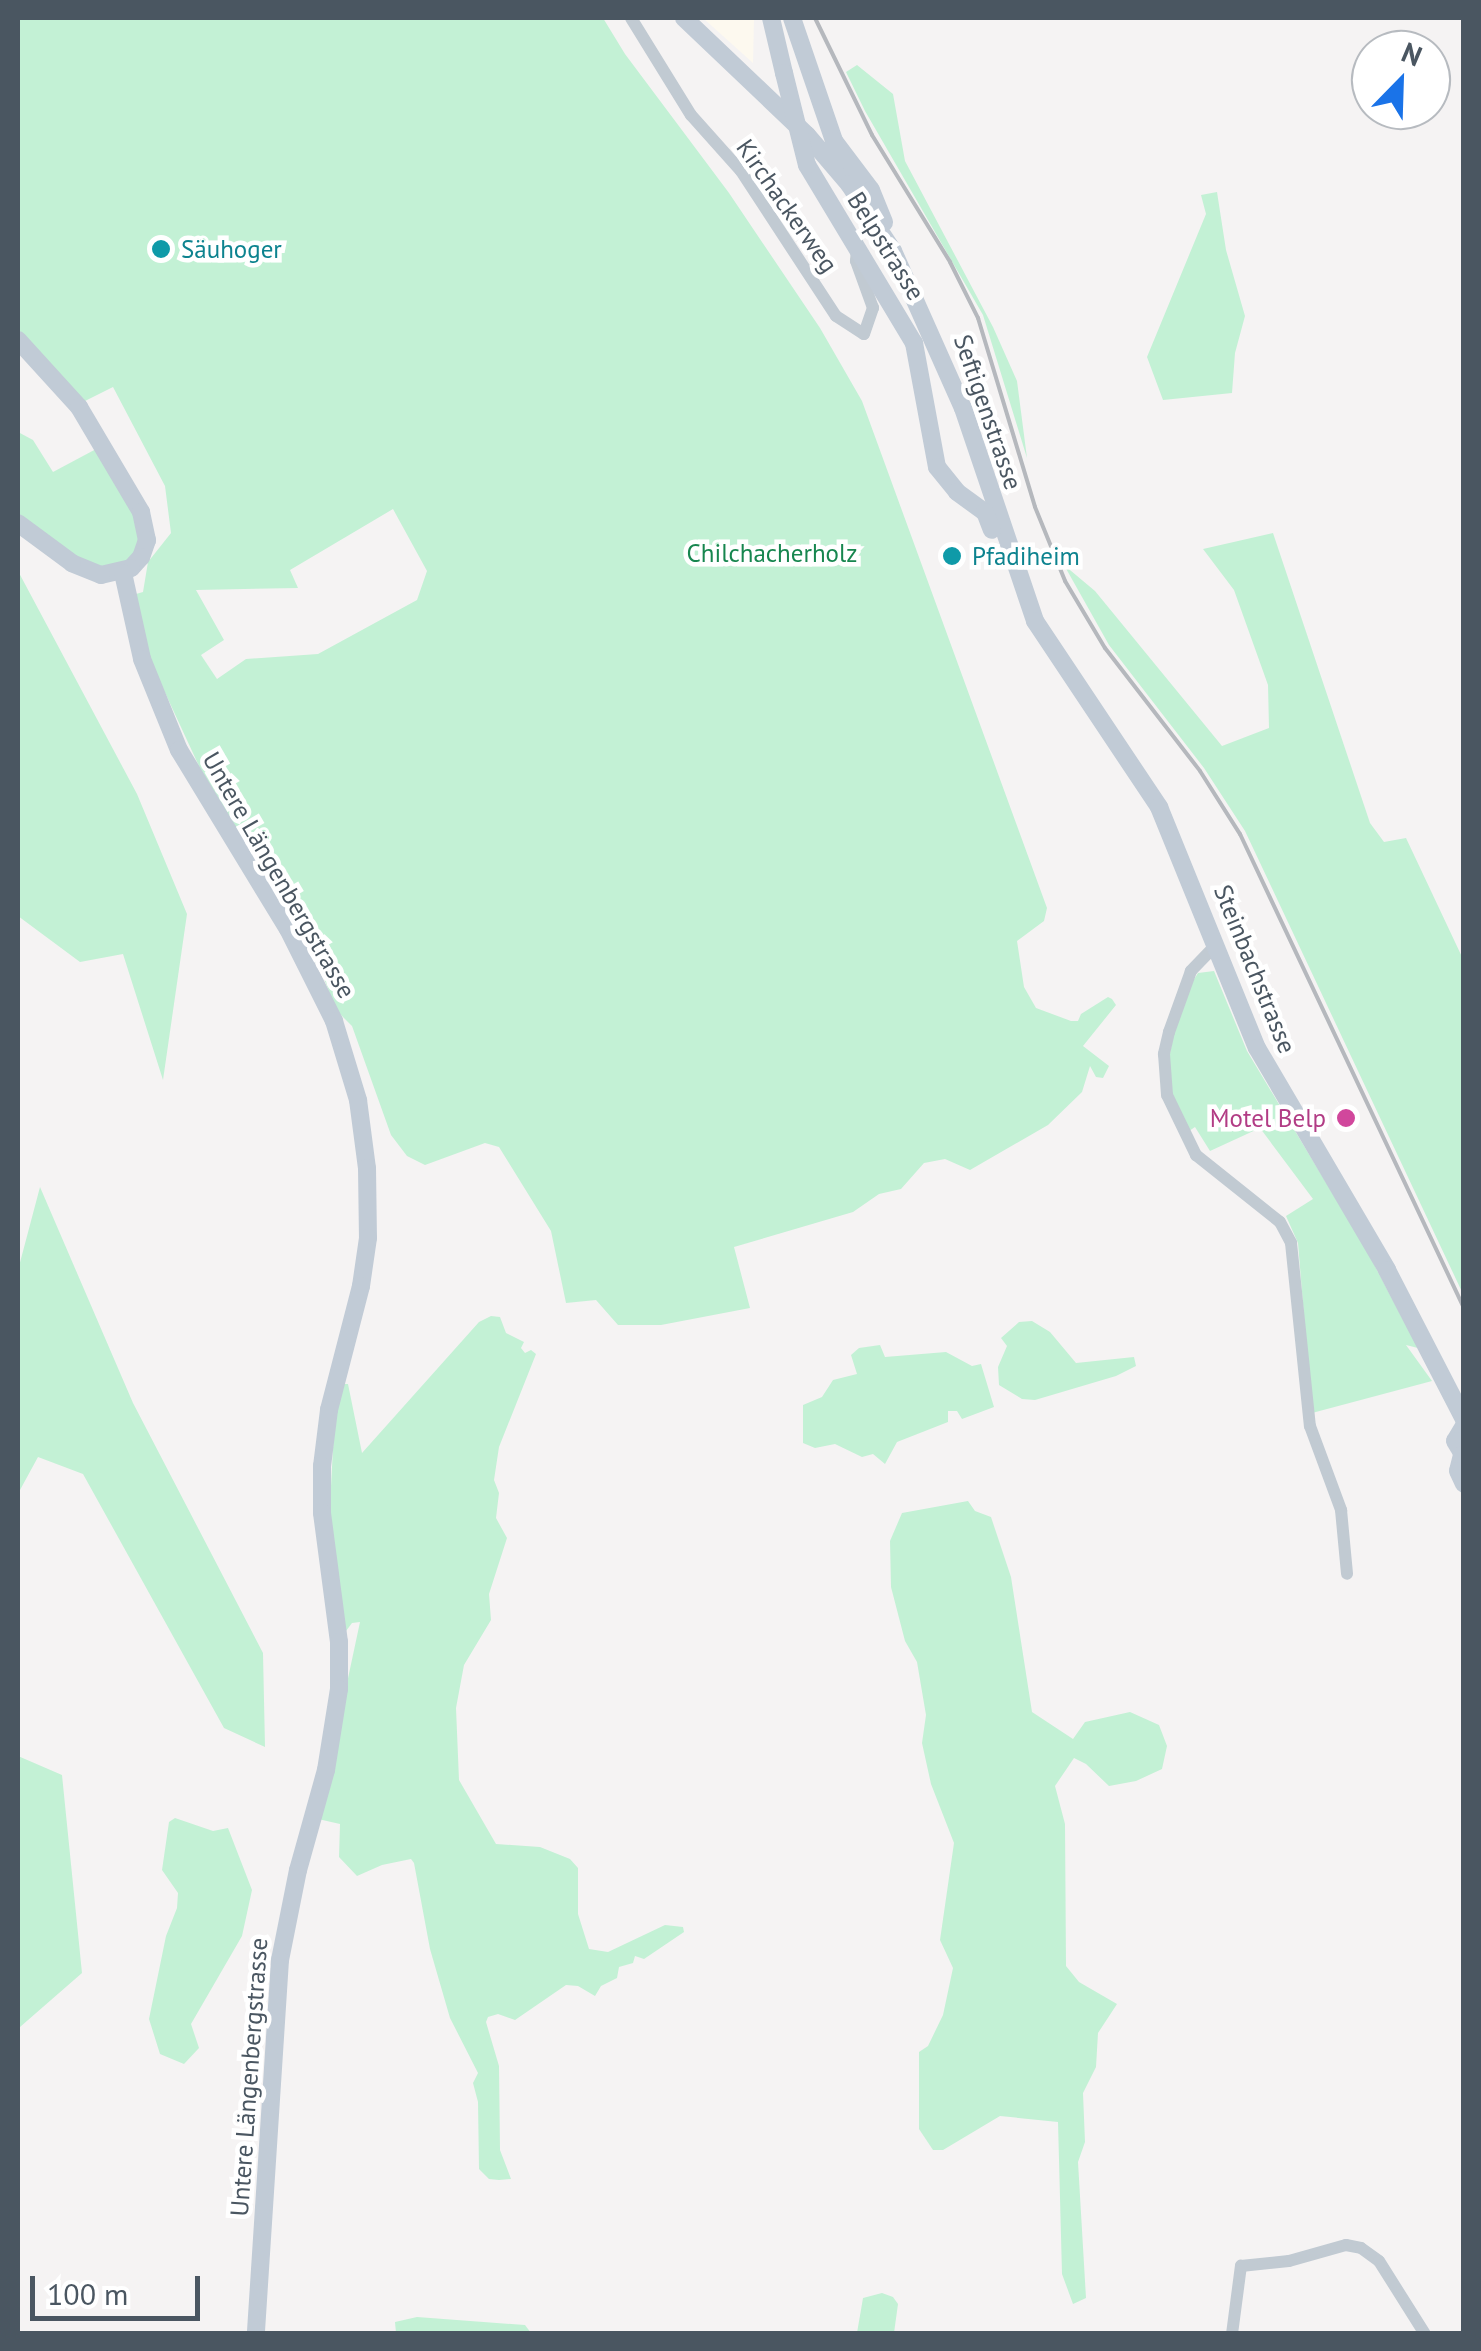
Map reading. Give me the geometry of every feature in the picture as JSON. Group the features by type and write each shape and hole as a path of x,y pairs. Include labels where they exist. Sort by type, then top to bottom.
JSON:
{"street":[{"name":"Kirchackerweg","path":"631,18 691,114 742,171 836,316 864,334 873,308 856,261 857,247"},
{"path":"684,18 807,136 849,184 893,251"},
{"name":"Belpstrasse","path":"771,18 807,165 914,343 938,467 957,492 985,512 1005,566 1023,594"},
{"name":"Belpstrasse","path":"792,18 834,140 874,194 893,251"},
{"name":"Seftigenstrasse","path":"893,251 964,408 1023,594"},
{"path":"18,340 79,407 140,512 147,532 145,549 123,573 89,572 18,523"},
{"name":"Untere Längenbergstrasse","path":"123,573 142,659 179,750 288,929 334,1021 358,1100 367,1168 368,1238 362,1286 330,1410 322,1466 322,1513 339,1642 337,1703 326,1770 298,1870 280,1960 256,2334"},
{"name":"Steinbachstrasse","path":"1023,594 1053,652 1158,808 1191,878 1257,1048 1387,1270 1464,1422 1455,1441 1463,1455"},
{"path":"1215,946 1192,970 1169,1032 1164,1054 1167,1095 1196,1155 1280,1222 1291,1243 1310,1426 1341,1510 1347,1574"},
{"path":"1463,1455 1458,1471 1464,1484"},
{"path":"1232,2334 1241,2266 1288,2261 1346,2245 1361,2248 1380,2262 1425,2334"}],"shaded area":[{"path":"703,18 754,18 753,63"}],"green space":[{"name":"Chilchacherholz","path":"18,18 603,18 625,54 729,193 820,328 862,401 1047,908 1044,921 1017,941 1024,987 1036,1008 1071,1021 1078,1021 1081,1014 1108,997 1112,999 1116,1005 1083,1046 1109,1066 1103,1078 1096,1077 1090,1066 1082,1092 1048,1125 970,1170 945,1159 924,1163 901,1189 879,1194 853,1212 734,1247 750,1308 661,1325 618,1325 596,1300 566,1303 551,1231 499,1147 485,1143 425,1165 407,1156 391,1135 352,1026 336,1010 322,973 211,792 149,658 136,594 143,592 148,562 171,533 165,486 113,387 83,402 18,332","holes":["393,509 427,571 417,600 318,654 246,659 217,679 201,655 224,640 196,590 298,588 290,570"]},
{"path":"857,65 893,94 905,161 993,327 1017,381 1027,458 983,315 865,111 846,72"},
{"path":"1217,192 1226,250 1245,316 1235,353 1232,393 1163,400 1147,357 1206,214 1201,195"},
{"path":"18,432 33,440 53,472 98,448 132,508 139,542 131,558 122,565 92,567 18,517"},
{"path":"1273,533 1370,823 1384,842 1406,838 1463,959 1463,1294 1245,831 1204,768 1109,645 1064,565 1095,591 1222,746 1269,728 1268,685 1234,590 1203,549"},
{"path":"18,571 137,794 187,914 163,1080 123,954 80,962 18,916"},
{"path":"1214,971 1247,1051 1367,1251 1418,1348 1406,1345 1432,1381 1312,1413 1298,1243 1286,1216 1313,1199 1260,1128 1210,1151 1195,1127 1186,1133 1170,1089 1168,1064 1175,1027 1191,984 1198,973"},
{"path":"40,1187 133,1403 263,1653 265,1747 224,1728 83,1474 38,1457 20,1490 18,1486 18,1270"},
{"path":"491,1316 500,1317 506,1333 524,1342 521,1348 525,1353 531,1350 536,1354 499,1447 494,1480 499,1493 496,1518 507,1538 489,1594 491,1620 464,1665 456,1708 459,1780 496,1844 540,1847 570,1859 578,1868 578,1914 589,1949 608,1952 665,1925 683,1927 684,1932 644,1959 635,1956 633,1963 619,1967 617,1978 601,1986 595,1996 578,1986 566,1985 515,2020 498,2014 488,2017 486,2022 499,2066 500,2150 511,2179 499,2180 489,2179 479,2169 478,2102 473,2083 478,2073 450,2018 430,1949 414,1863 411,1859 382,1865 357,1876 339,1857 340,1824 318,1819 360,1622 352,1623 343,1635 329,1524 334,1429 342,1384 348,1384 362,1453 479,1322"},
{"path":"1032,1321 1050,1332 1076,1363 1134,1357 1136,1366 1116,1376 1035,1400 1022,1399 999,1385 998,1367 1007,1346 1001,1338 1019,1322"},
{"path":"880,1345 885,1357 946,1352 972,1366 981,1364 994,1407 962,1419 957,1411 948,1411 948,1422 897,1442 885,1464 873,1454 862,1457 835,1444 815,1448 803,1443 803,1405 822,1397 833,1380 857,1374 851,1355 859,1348"},
{"path":"968,1501 975,1511 991,1517 1011,1577 1032,1712 1073,1739 1085,1722 1130,1712 1159,1725 1167,1746 1162,1769 1136,1781 1109,1786 1074,1758 1055,1786 1065,1824 1066,1966 1079,1982 1117,2004 1098,2033 1096,2067 1083,2093 1085,2142 1078,2162 1086,2298 1073,2304 1062,2274 1058,2122 1000,2116 943,2150 933,2150 919,2129 919,2052 928,2046 943,2015 953,1968 940,1940 954,1843 931,1784 922,1743 926,1715 917,1662 905,1641 891,1587 890,1541 902,1513"},
{"path":"18,1756 62,1775 82,1973 20,2027 18,2041"},
{"path":"175,1818 213,1831 228,1828 252,1890 242,1936 191,2024 199,2048 184,2064 160,2054 149,2019 166,1936 177,1908 178,1893 162,1870 169,1822"},
{"path":"882,2293 898,2304 894,2333 857,2333 863,2298"},
{"path":"417,2317 525,2325 531,2333 396,2333 395,2322"}],"railway":[{"path":"815,18 872,135 950,262 978,318 1035,507 1065,581 1105,648 1200,771 1240,834 1464,1308"}],"place":[{"name":"Säuhoger","path":"161,249"},
{"name":"Pfadiheim","path":"952,556"},
{"name":"Motel Belp","path":"1346,1118"}]}
